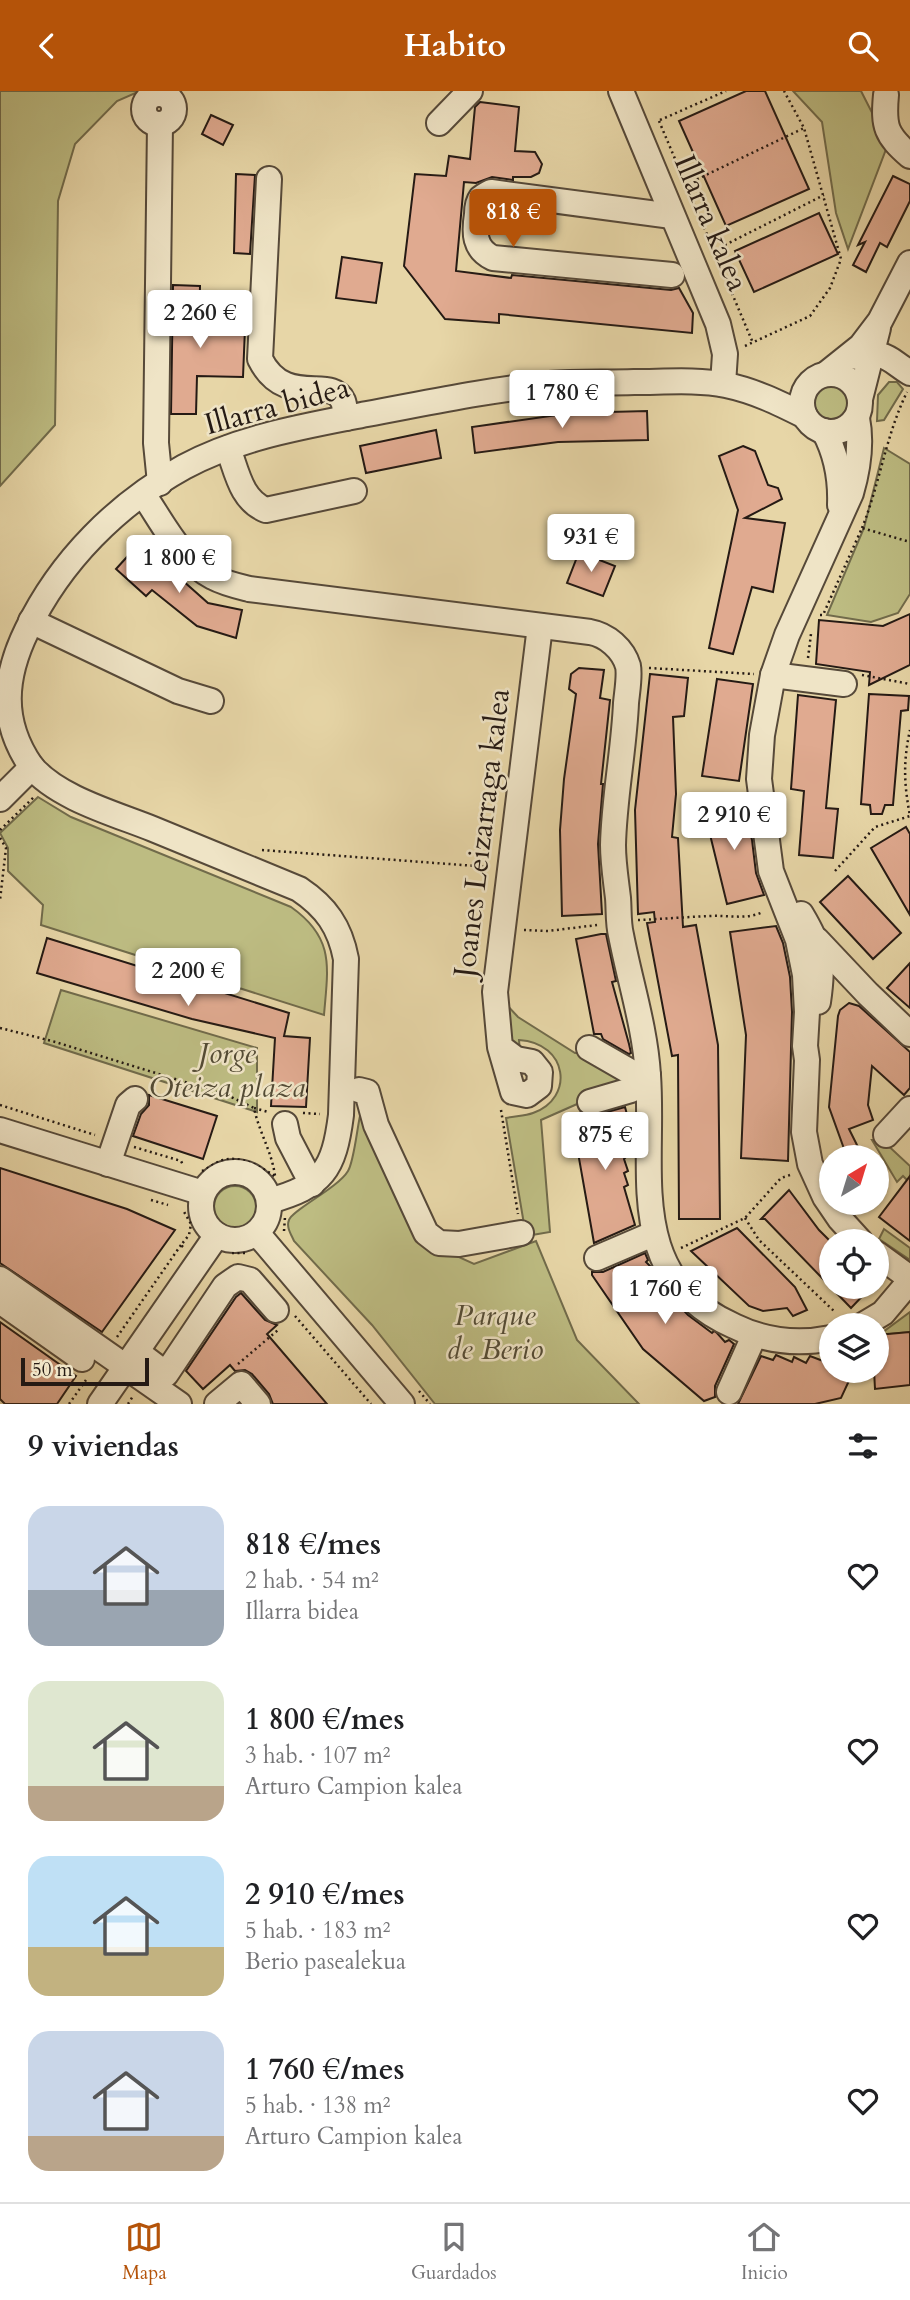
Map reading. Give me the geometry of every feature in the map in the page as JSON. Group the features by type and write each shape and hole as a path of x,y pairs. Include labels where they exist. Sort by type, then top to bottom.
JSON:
{"street":[{"path":"439,123 470,91"},
{"name":"Illarra kalea","path":"621,91 718,324 725,354 723,384"},
{"path":"886,95 884,119 893,142 910,156"},
{"path":"160,124 156,443 152,488 182,552 213,577 249,589 601,634 621,653 628,667 624,740 613,846 620,931 640,1018 648,1076 648,1181 653,1234 663,1258 692,1299 719,1320 754,1336 783,1341 819,1340"},
{"path":"269,179 260,359 273,379 282,385 329,390 338,394 344,401 346,418"},
{"path":"672,275 493,258 485,254 478,245 474,233 478,206 482,197 491,192 673,216"},
{"path":"851,523 834,449 815,424 803,398 818,378 861,346 880,321 910,263"},
{"path":"860,400 880,321"},
{"path":"846,359 886,356 908,371"},
{"path":"815,424 843,430 860,400 885,372 908,371"},
{"path":"818,378 844,377 858,390 860,400 857,470 851,493 851,523 787,635 773,675 762,734 759,779 771,871 812,972 813,1048 807,1060 804,1132 810,1164 825,1197 849,1229"},
{"name":"Illarra bidea","path":"753,398 818,378"},
{"name":"Illarra bidea","path":"40,774 10,723 4,693 17,650 31,621 66,566 89,540 116,515 183,467 228,448 287,431 455,397 553,384 723,384 815,424"},
{"path":"228,448 246,496 255,505 267,510 354,491"},
{"path":"31,621 178,691 211,701"},
{"name":"Joanes Leizarraga kalea","path":"500,1047 495,992 540,626"},
{"path":"773,675 849,679"},
{"path":"0,799 40,774 65,793 299,889 325,909 334,922 346,959 341,1115 333,1154 325,1170 312,1184 269,1213 257,1233 237,1240 217,1235 204,1221 201,1202 203,1193 217,1176 239,1172 259,1181 280,1205"},
{"path":"767,843 775,853 792,896 814,936 822,963 812,972"},
{"path":"814,936 910,1034"},
{"path":"812,972 868,994"},
{"path":"589,1048 629,1071 648,1076"},
{"path":"590,1102 631,1090 648,1076"},
{"path":"359,1090 367,1091 376,1125 426,1233 439,1243 459,1244 521,1233"},
{"path":"108,1164 128,1105 135,1099"},
{"path":"886,1135 910,1109"},
{"path":"285,1125 288,1138 312,1184"},
{"path":"0,1131 203,1193"},
{"path":"257,1233 410,1396"},
{"path":"597,1258 653,1234"},
{"path":"100,1404 217,1235"},
{"path":"883,1313 910,1279 889,1263"},
{"path":"0,1301 94,1356 131,1360 166,1374 225,1286 237,1277 250,1280 276,1310"},
{"path":"0,1279 94,1356"},
{"path":"729,1392 754,1336"},
{"path":"131,1360 179,1404"},
{"path":"217,1404 241,1384 248,1403"}],"path":[{"path":"726,91 659,121 753,343"},
{"path":"725,354 810,316 830,288 841,259 804,128 784,91"},
{"path":"685,184 804,128"},
{"path":"715,250 824,195"},
{"path":"894,422 906,394 910,397"},
{"path":"813,617 823,615 851,523 910,542"},
{"path":"807,665 812,629"},
{"path":"628,667 773,675"},
{"path":"849,679 910,684"},
{"path":"835,871 875,827 910,816 904,758 910,730"},
{"path":"0,830 39,793 40,774"},
{"path":"0,838 6,848 0,900"},
{"path":"272,857 259,852 263,850 498,868"},
{"path":"548,931 620,922 754,916 769,909"},
{"path":"0,1028 52,1041 227,1095 254,1108 258,1128 273,1158 275,1176"},
{"path":"663,1258 745,1218 781,1178 802,1171"},
{"path":"280,1205 285,1218 284,1231 287,1238"},
{"path":"745,1218 759,1240 835,1312"},
{"path":"69,1404 94,1356 181,1245"},
{"path":"238,1364 287,1322 276,1310"},
{"path":"410,1396 430,1404"}],"green space":[{"path":"0,91 140,91 117,101 75,144 58,201 55,425 0,486"},
{"path":"793,91 861,91 888,144 848,249 836,213 822,122"},
{"path":"889,382 897,382 903,389 884,420 877,421 878,395"},
{"path":"831,383 839,384 845,389 850,395 850,411 845,417 839,422 831,423 823,422 817,417 812,411 811,403 812,395 817,389 823,384"},
{"path":"884,448 910,464 910,594 898,613 871,622 827,615 864,528"},
{"path":"38,797 71,817 291,907 315,930 322,942 327,968 324,1015 41,925 43,905 8,871 8,848 0,833"},
{"name":"Jorge Oteiza plaza","path":"61,990 257,1048 257,1112 44,1043"},
{"path":"506,1004 518,1017 575,1053 582,1053 628,1078 541,1120 550,1232 526,1236 506,1118 530,1114 546,1106 555,1096 560,1084 560,1072 556,1060 535,1043 519,1040 520,1052 511,1049"},
{"name":"Parque de Berio","path":"360,1116 419,1239 474,1264 536,1241 577,1340 639,1404 435,1404 372,1325 294,1241 288,1228 292,1216 343,1178 348,1171"},
{"path":"872,1140 882,1140 887,1145 875,1145"},
{"path":"889,1146 910,1166 910,1183 903,1176 897,1182 889,1169"},
{"path":"235,1186 250,1192 256,1207 250,1222 235,1228 220,1222 214,1207 220,1192"},
{"path":"889,1233 910,1248 910,1260 889,1246"},
{"path":"910,1312 910,1332 889,1334 889,1328"}],"building":[{"path":"746,91 765,91 809,189 726,226 679,121"},
{"path":"480,102 519,107 515,151 535,152 542,164 539,173 531,177 513,177 513,180 492,177 476,183 464,182 456,271 511,278 512,275 671,290 679,288 693,313 692,333 499,314 499,323 445,319 404,266 415,174 446,176 449,156 470,159 475,107"},
{"path":"211,115 233,125 223,145 202,134"},
{"path":"236,174 255,175 250,254 234,253"},
{"path":"893,176 910,184 910,201 887,247 880,243 866,272 853,265 865,242 858,245"},
{"path":"819,213 838,254 754,292 735,251"},
{"path":"342,257 382,263 376,303 336,298"},
{"path":"173,285 200,286 199,326 245,328 243,377 197,376 196,414 171,414"},
{"path":"647,411 648,440 558,442 475,453 472,427 571,413"},
{"path":"436,430 441,458 366,473 360,446"},
{"path":"743,446 755,451 768,485 778,488 782,499 745,518 785,523 773,592 752,587 733,654 709,648 738,510 719,456"},
{"path":"136,547 178,585 182,580 208,603 242,610 236,638 197,626 152,590 146,596 116,569"},
{"path":"579,552 615,566 603,596 567,583"},
{"path":"910,614 910,665 869,685 870,672 816,664 819,620 883,626"},
{"path":"579,668 604,670 600,698 610,700 598,844 602,914 562,916 560,830 576,694 569,689 571,674"},
{"path":"650,674 688,678 684,716 673,717 676,794 672,837 678,838 683,927 696,925 718,1045 720,1219 679,1219 678,1055 672,1056 647,923 655,922 654,912 638,914 635,810"},
{"path":"717,679 753,684 739,781 702,776"},
{"path":"869,694 909,696 908,710 901,711 893,805 885,805 882,814 871,814 870,805 861,804"},
{"path":"798,695 836,700 826,808 838,809 833,858 799,855 804,791 791,789"},
{"path":"742,801 752,840 756,873 764,895 727,904 704,810"},
{"path":"906,827 910,834 910,915 871,848"},
{"path":"848,876 901,933 873,959 820,902"},
{"path":"776,926 783,943 790,977 792,1012 788,1161 741,1158 746,1035 730,932"},
{"path":"606,934 616,981 612,982 629,1044 629,1054 603,1039 601,1034 594,1034 576,939"},
{"path":"47,938 289,1013 284,1036 310,1038 306,1107 271,1106 275,1038 192,1019 37,973"},
{"path":"910,963 910,1008 887,988"},
{"path":"849,1003 859,1006 910,1052 910,1088 904,1095 872,1066 868,1105 873,1120 849,1129 857,1145 843,1145 829,1107 840,1010"},
{"path":"149,1095 217,1116 203,1159 133,1136 141,1114 149,1105"},
{"path":"625,1107 630,1126 623,1129 627,1142 623,1143 627,1156 624,1159 628,1171 624,1173 628,1185 624,1187 635,1225 594,1243 577,1147 580,1113 593,1116"},
{"path":"0,1168 127,1209 175,1230 102,1332 0,1263"},
{"path":"910,1176 910,1241 879,1217 889,1215 889,1204"},
{"path":"789,1190 819,1230 819,1275 765,1219 761,1219"},
{"path":"737,1228 795,1287 807,1310 793,1316 787,1308 763,1311 749,1306 691,1251"},
{"path":"645,1253 648,1260 646,1262 662,1287 688,1315 712,1333 717,1333 725,1342 729,1340 734,1344 715,1386 715,1397 704,1401 643,1349 592,1275 592,1272 603,1272"},
{"path":"241,1293 265,1320 277,1325 267,1334 327,1404 273,1404 269,1394 252,1374 245,1370 235,1371 230,1365 203,1389 186,1371"},
{"path":"842,1299 860,1299 851,1308"},
{"path":"0,1322 76,1376 57,1404 5,1404 0,1399"},
{"path":"910,1332 910,1385 875,1389 875,1383 889,1383 889,1334"},
{"path":"776,1355 792,1362 794,1357 806,1363 810,1356 819,1359 819,1383 848,1383 841,1398 815,1404 738,1404 761,1356 773,1360"}]}
